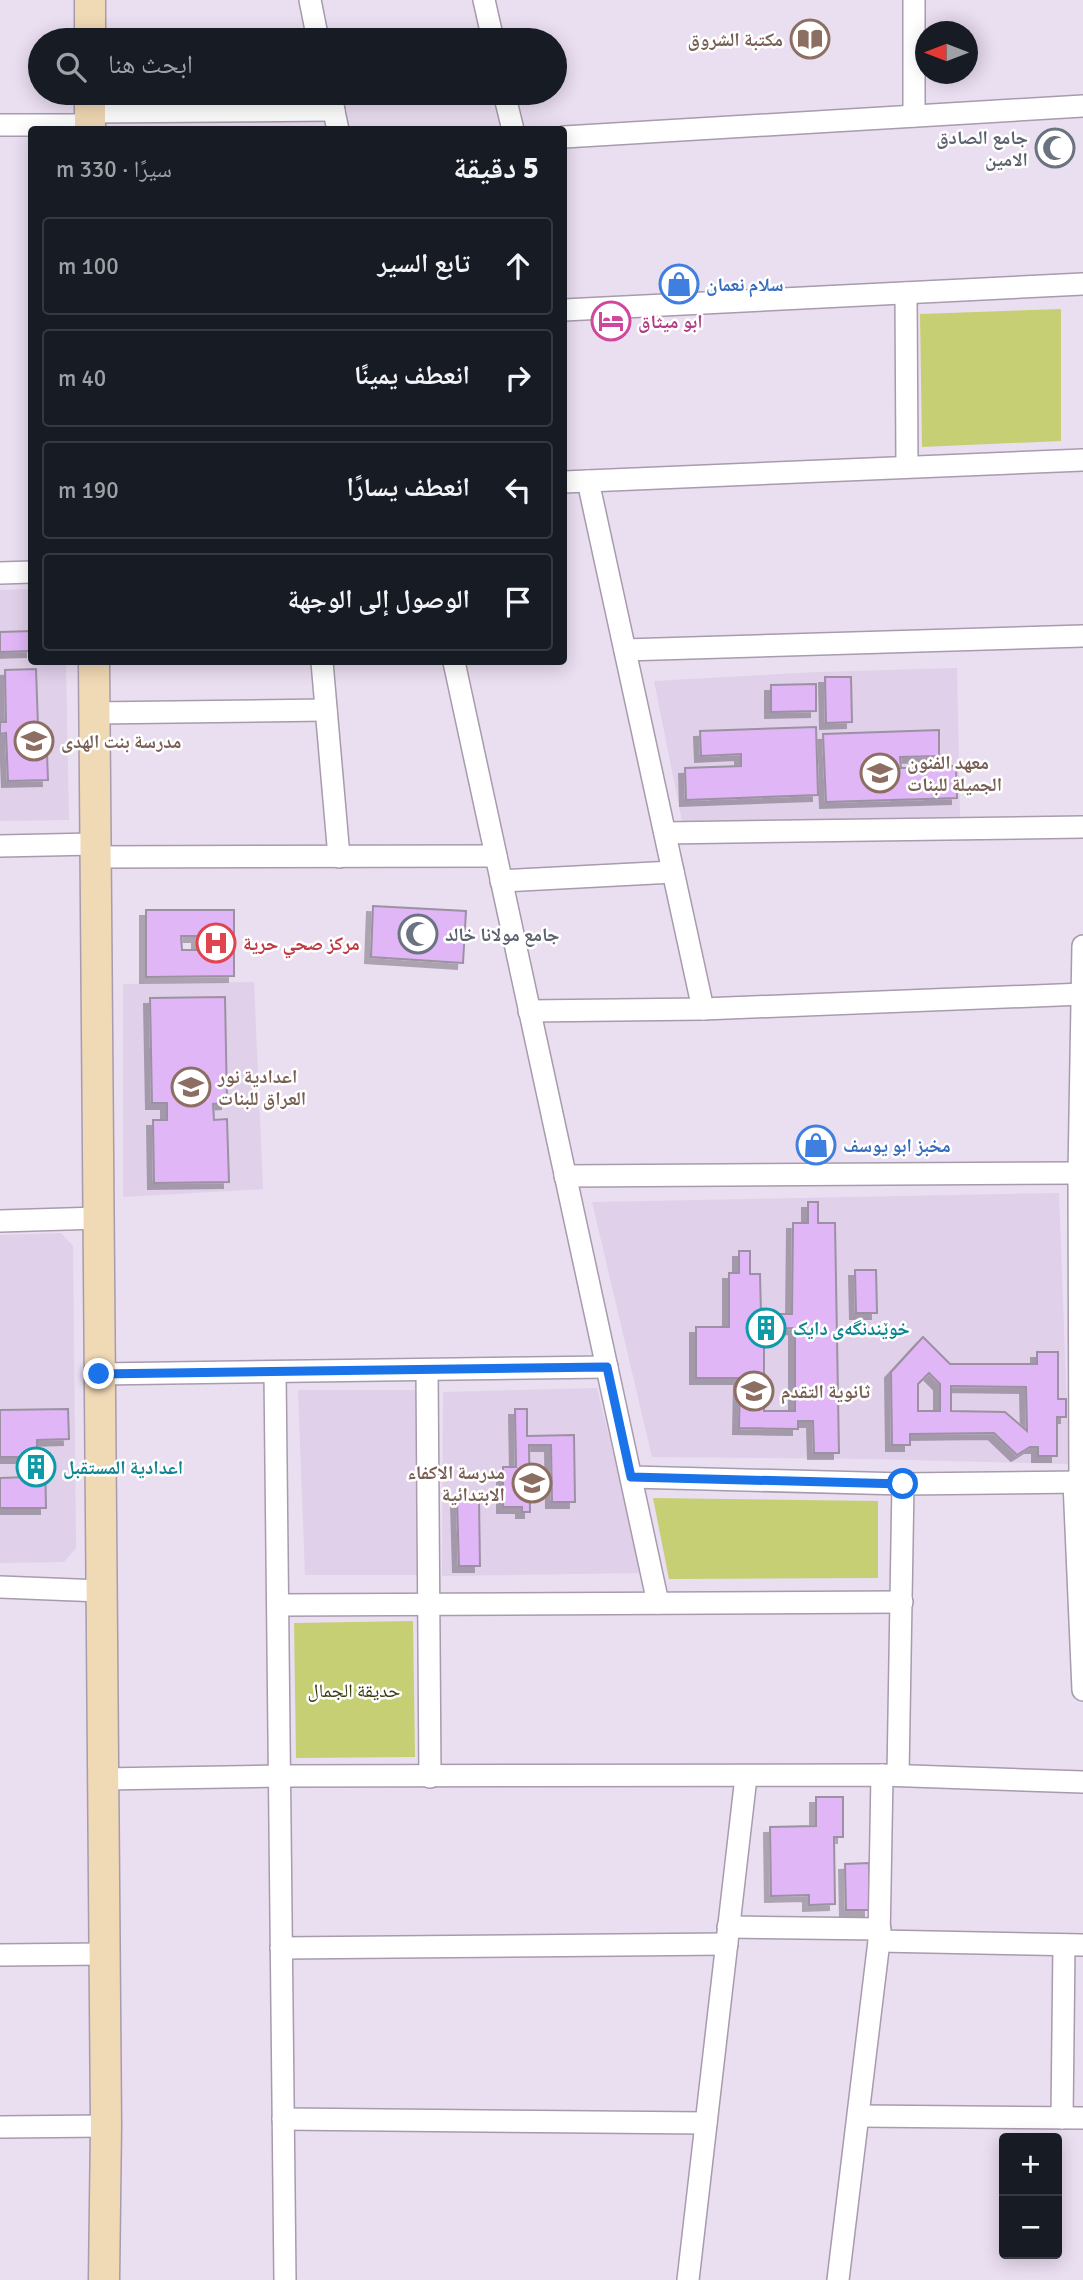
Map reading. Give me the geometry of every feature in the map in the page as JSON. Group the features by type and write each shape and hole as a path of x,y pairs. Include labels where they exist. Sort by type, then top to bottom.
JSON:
{"street":[{"path":"90,0 90,28"},
{"path":"310,0 316,28"},
{"path":"484,0 490,28"},
{"path":"914,0 914,116"},
{"path":"508,105 512,126"},
{"path":"567,137 1083,106"},
{"path":"0,125 90,115 334,111"},
{"path":"567,310 1083,284"},
{"path":"906,293 907,467"},
{"path":"567,482 1083,460"},
{"path":"588,481 703,1009"},
{"path":"0,573 28,572"},
{"path":"625,650 1083,636"},
{"path":"94,665 105,1954 104,2280"},
{"path":"322,665 340,857"},
{"path":"455,665 658,1603"},
{"path":"94,713 327,710"},
{"path":"665,833 1083,827"},
{"path":"0,846 340,857 496,856"},
{"path":"501,881 673,872"},
{"path":"1083,946 1079,1172 1079,1482 1083,1690"},
{"path":"529,1011 703,1009 1082,994"},
{"path":"565,1177 1079,1172"},
{"path":"0,1221 99,1218"},
{"path":"99,1374 607,1367"},
{"path":"427,1370 430,1777"},
{"path":"275,1372 285,2280"},
{"path":"631,1477 903,1484 1079,1482"},
{"path":"838,2280 880,1935 902,1602 903,1484"},
{"path":"0,1587 102,1591"},
{"path":"278,1605 902,1602"},
{"path":"103,1779 279,1776 890,1775 1083,1782"},
{"path":"688,2280 746,1777"},
{"path":"281,1948 728,1936 880,1935 1073,1945 1072,2118 860,2116"},
{"path":"0,1955 105,1954"},
{"path":"284,2119 706,2123"},
{"path":"0,2127 106,2126"}],"shaded area":[{"name":"مدرسة بنت الهدی","path":"28,589 28,665 66,665 69,820 0,821 0,590"},
{"path":"957,668 960,817 682,821 654,681"},
{"name":"اعدادية نور العراق للبنات","path":"254,982 263,1189 123,1197 123,984"},
{"name":"ثانوية التقدم","path":"1059,1193 1069,1464 652,1457 592,1202"},
{"path":"61,1233 73,1246 76,1548 64,1562 0,1563 0,1235"},
{"name":"مدرسة الاكفاء الابتدائية","path":"597,1388 643,1573 442,1576 443,1392"},
{"path":"298,1390 422,1390 425,1575 305,1575"}],"green space":[{"path":"1061,309 1061,441 922,447 920,314"},
{"path":"653,1498 878,1501 878,1578 669,1579"},
{"name":"حديقة الجمال","path":"413,1621 415,1757 296,1758 294,1623"}],"building":[{"path":"28,631 28,651 0,652 0,632"},
{"path":"36,669 38,726 46,726 48,780 8,781 6,733 0,734 0,722 6,722 5,670"},
{"path":"825,677 851,677 852,722 826,723"},
{"path":"816,684 816,711 771,712 771,685"},
{"path":"816,727 818,795 686,800 685,768 741,766 741,754 701,756 700,731"},
{"path":"939,730 939,756 900,757 901,768 956,766 957,798 826,802 823,734"},
{"name":"جامع مولانا خالد","path":"373,906 466,911 463,963 371,957"},
{"name":"مركز صحي حرية","path":"146,910 234,910 234,976 146,977","holes":["181,936 198,936 198,950 182,950"]},
{"path":"225,997 227,1103 213,1104 214,1120 227,1119 229,1182 154,1183 153,1120 167,1120 167,1103 152,1103 150,998"},
{"name":"خوێندنگەی دایک","path":"808,1202 818,1202 818,1223 835,1223 839,1453 814,1453 813,1421 798,1421 798,1429 739,1428 740,1378 696,1378 696,1327 729,1327 729,1273 739,1273 739,1251 750,1251 750,1274 760,1274 761,1314 792,1314 793,1223 808,1223","holes":["795,1328 795,1411 764,1411 764,1329"]},
{"path":"855,1270 876,1270 877,1313 856,1313"},
{"path":"923,1337 950,1364 1037,1364 1037,1352 1058,1352 1058,1399 1066,1399 1066,1417 1057,1417 1057,1456 1038,1456 1038,1447 1030,1447 1017,1455 994,1433 910,1434 910,1445 892,1445 891,1372","holes":["929,1373 940,1384 940,1411 918,1411 918,1384","951,1386 1026,1387 1027,1431 1005,1412 951,1411"]},
{"name":"اعدادية المستقبل","path":"68,1409 69,1439 37,1440 37,1455 45,1455 46,1508 0,1508 0,1478 27,1477 27,1457 0,1457 0,1410"},
{"path":"515,1409 527,1409 527,1436 574,1435 575,1502 552,1502 551,1445 529,1445 530,1512 522,1512 522,1507 503,1507 503,1467 516,1467"},
{"path":"457,1499 479,1499 480,1566 459,1566"},
{"path":"816,1797 843,1797 843,1837 834,1837 835,1904 809,1905 809,1895 771,1896 770,1827 816,1826"},
{"path":"869,1863 870,1910 846,1910 845,1864"}],"place":[{"name":"مكتبة الشروق","path":"810,39"},
{"name":"جامع الصادق الامين","path":"1055,148"},
{"name":"سلام نعمان","path":"679,284"},
{"name":"ابو ميثاق","path":"611,321"},
{"name":"مدرسة بنت الهدی","path":"34,741"},
{"name":"معهد الفنون الجميلة للبنات","path":"880,773"},
{"name":"جامع مولانا خالد","path":"418,934"},
{"name":"مركز صحي حرية","path":"216,943"},
{"name":"اعدادية نور العراق للبنات","path":"191,1087"},
{"name":"مخبز ابو يوسف","path":"816,1145"},
{"name":"خوێندنگەی دایک","path":"766,1328"},
{"name":"ثانوية التقدم","path":"754,1391"},
{"name":"اعدادية المستقبل","path":"36,1467"},
{"name":"مدرسة الاكفاء الابتدائية","path":"532,1483"}],"route":[{"path":"99,1374 607,1367 631,1477 903,1484"}]}
